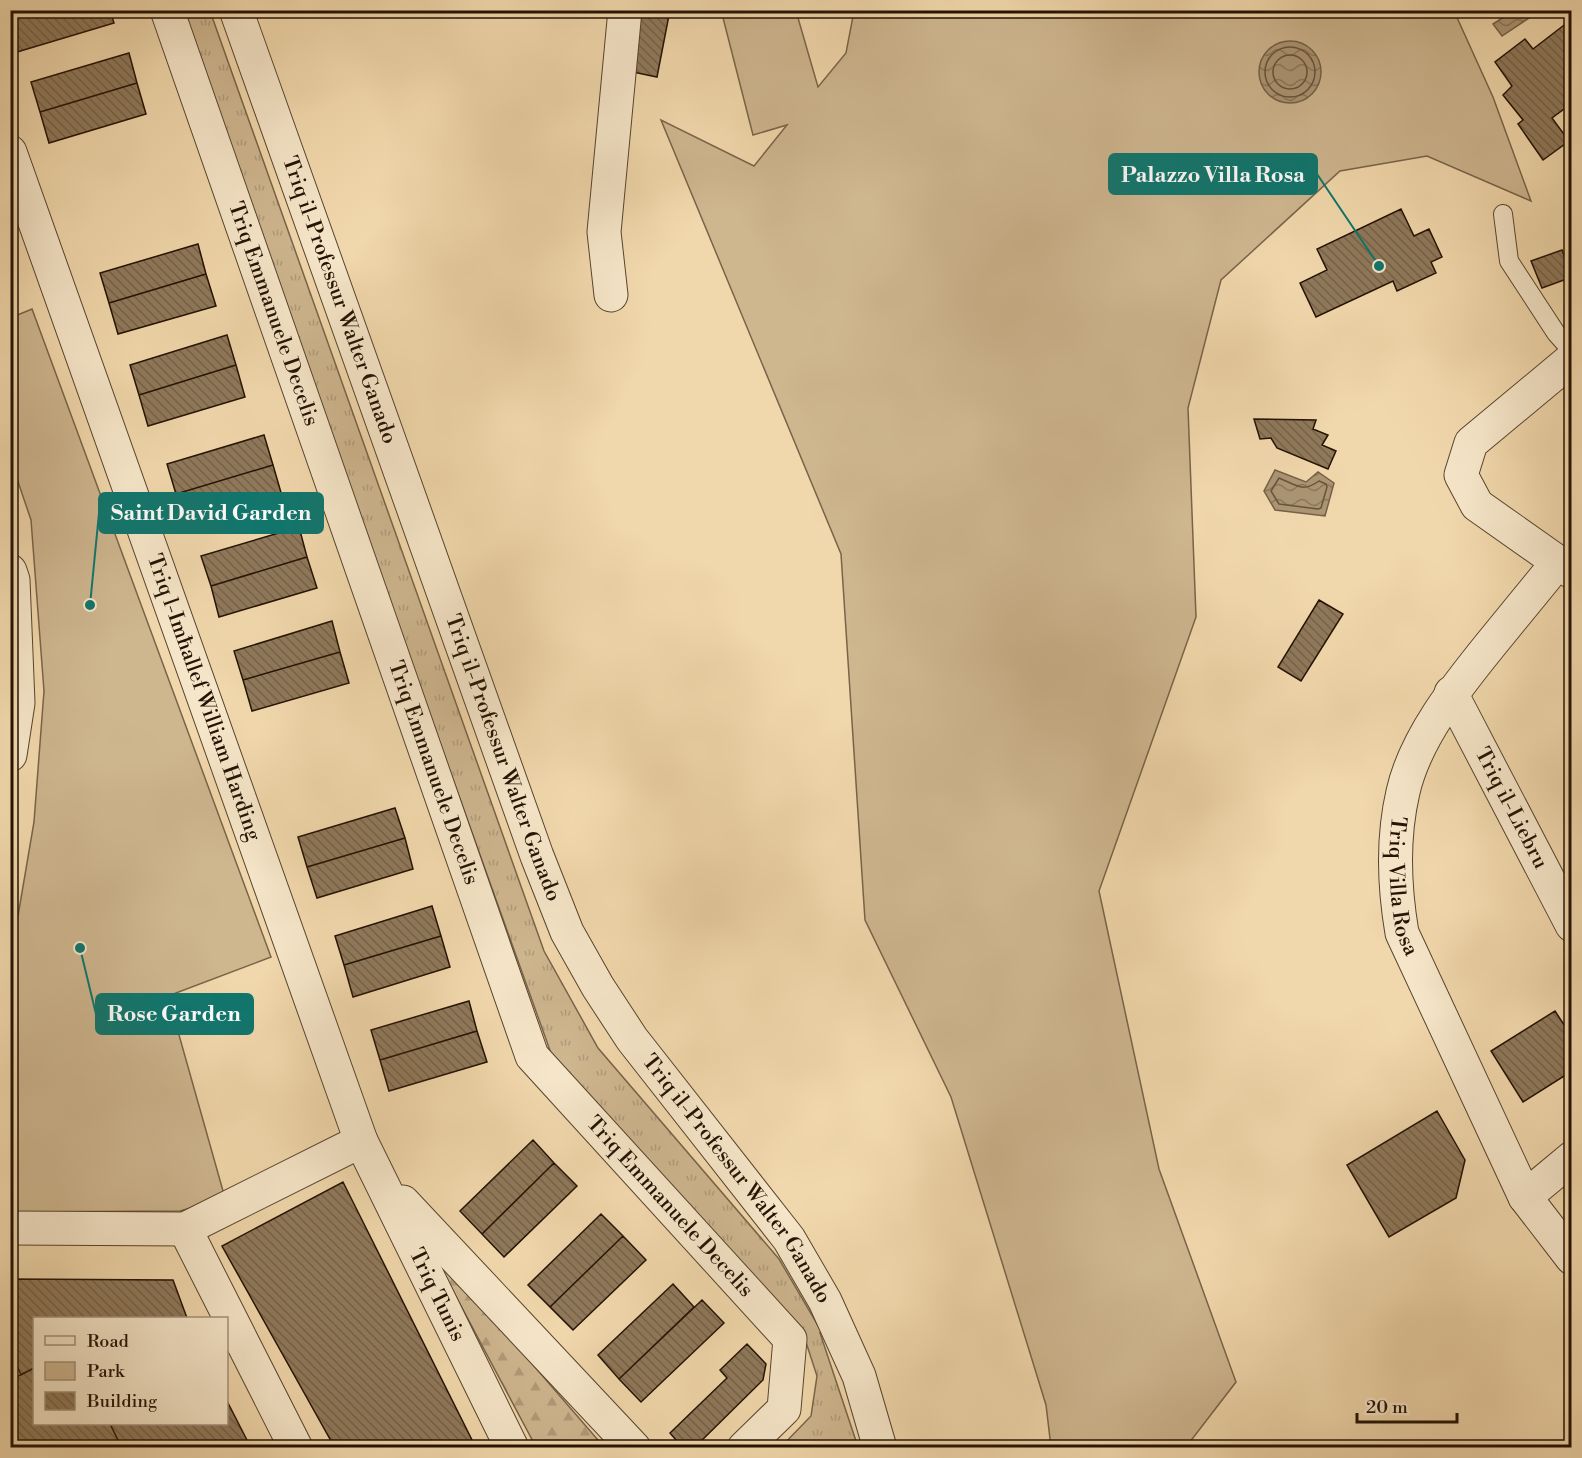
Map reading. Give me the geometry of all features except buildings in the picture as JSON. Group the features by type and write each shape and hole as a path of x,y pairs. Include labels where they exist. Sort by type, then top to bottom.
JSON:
{"street":[{"name":"Triq Emmanuele Decelis","path":"167,10 532,1056 790,1339 784,1409 744,1448"},
{"name":"Triq il-Professur Walter Ganado","path":"236,10 533,845 567,933 598,987 633,1039 789,1239 825,1301 859,1376 880,1448"},
{"path":"611,296 604,232 625,10"},
{"name":"Triq l-Imħallef William Harding","path":"10,152 361,1141"},
{"path":"1565,567 1477,505 1461,475 1471,443 1572,359"},
{"name":"Triq Villa Rosa","path":"1565,567 1451,693 1423,741 1403,790 1395,857 1395,893 1402,933 1525,1197 1572,1258"},
{"path":"10,571 13,580 18,703 10,755"},
{"name":"Triq il-Liebru","path":"1451,693 1572,925"},
{"path":"10,1228 185,1229 361,1141"},
{"name":"Triq Tunis","path":"361,1141 512,1448"},
{"path":"1572,1158 1525,1197 1572,1223"},
{"path":"379,1176 634,1448"},
{"path":"185,1229 296,1448"}],"lane":[{"path":"1503,214 1509,261 1556,333 1572,351"}],"green space":[{"path":"721,10 796,11 818,87 846,53 854,11 1454,11 1493,97 1531,201 1427,156 1340,171 1221,280 1188,408 1196,617 1099,891 1159,1169 1236,1382 1186,1447 1051,1447 1046,1405 951,1097 865,920 841,554 661,120 754,166 787,125 753,135"},
{"path":"178,11 210,11 544,951 598,1048 779,1259 823,1334 820,1333 858,1447 781,1447 811,1416 817,1376 802,1330 552,1056"},
{"path":"32,309 271,957 168,996 225,1198 180,1211 11,1212 11,957 34,822 44,691 31,520 11,461 10,318"},
{"path":"427,1242 604,1447 536,1447"}],"water":[{"path":"1513,11 1528,11 1532,16 1502,36 1493,24"},
{"path":"1290,41 1307,46 1312,50 1316,55 1321,72 1316,89 1312,94 1307,98 1290,103 1273,98 1268,94 1264,89 1259,72 1264,55 1268,50 1273,46"},
{"path":"1275,470 1306,482 1318,472 1334,483 1325,516 1275,510 1264,491"}],"place":[{"name":"Palazzo Villa Rosa","path":"1379,266"},
{"name":"Saint David Garden","path":"90,605"},
{"name":"Rose Garden","path":"80,948"}]}
